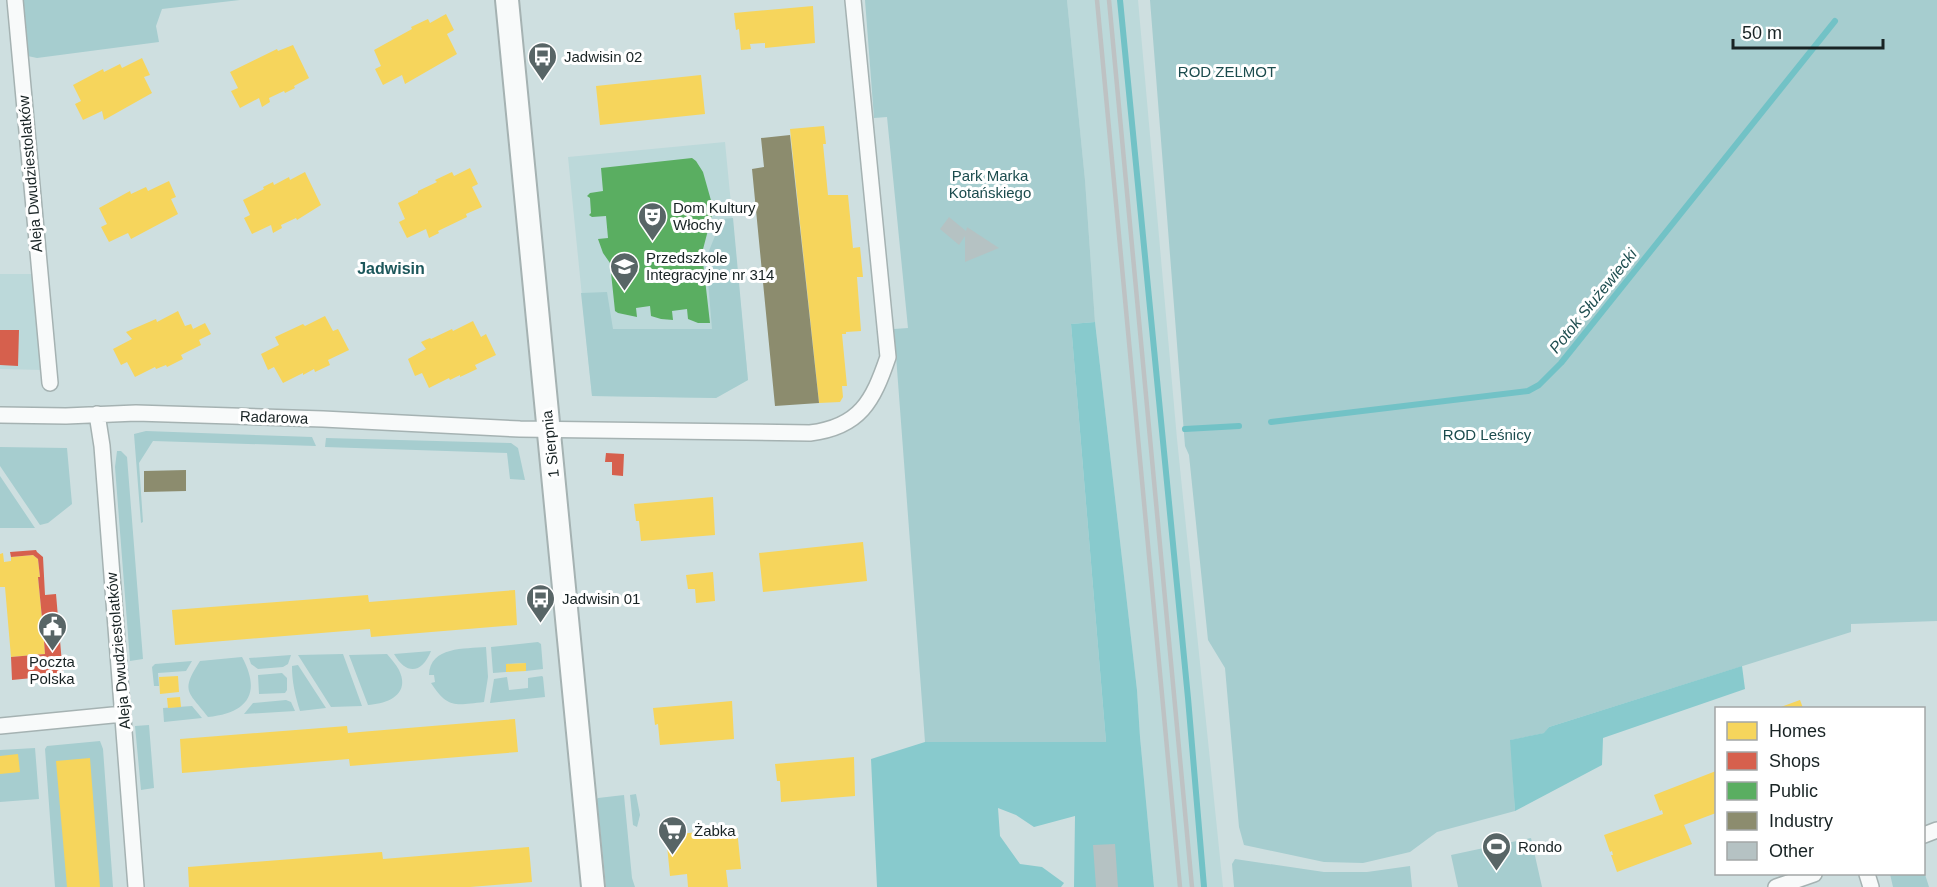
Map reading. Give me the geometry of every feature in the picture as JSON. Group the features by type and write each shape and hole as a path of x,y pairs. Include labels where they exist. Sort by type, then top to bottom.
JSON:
{"street":[{"name":"Aleja Dwudziestolatków","path":"15,0 50,383"},
{"name":"1 Sierpnia","path":"507,0 594,887"},
{"name":"Radarowa","path":"0,416 66,416 125,412 549,429 810,433 830,430 845,424 872,398 888,357 853,0"},
{"name":"Aleja Dwudziestolatków","path":"97,414 102,446 136,887"},
{"path":"0,726 123,714"},
{"path":"1776,887 1809,875"}],"shaded area":[{"path":"1067,0 1138,0 1177,439 1223,887 1154,887 1137,690 1095,322 1085,180"},
{"path":"725,142 748,380 716,398 592,396 568,157"},
{"path":"0,274 36,274 44,370 0,369"},
{"path":"1095,322 1137,690 1154,887 1074,887 1075,816 1034,827 1016,815 998,808 1000,836 1020,864 1042,867 1064,883 1061,887 877,887 871,759 925,742 1106,742 1071,324"},
{"path":"1742,666 1745,689 1603,738 1602,765 1515,811 1510,740 1544,733 1549,727"}],"green space":[{"path":"18,0 240,0 162,9 156,26 159,42 37,58 23,55"},
{"name":"Park Marka Kotańskiego","path":"865,0 1067,0 1085,180 1095,322 1071,324 1106,742 925,742 894,329 908,328 887,117 874,118"},
{"name":"ROD Leśnicy","path":"1150,0 1937,0 1937,621 1851,624 1851,632 1549,727 1545,733 1511,740 1515,811 1437,832 1410,852 1363,863 1324,862 1244,845 1239,827 1225,668 1208,640 1189,455 1185,446"},
{"path":"733,218 748,380 716,398 592,396 581,293 607,292 613,329 712,329 706,258 722,219"},
{"path":"146,431 312,437 316,446 153,441 139,463 143,522 141,523 134,434"},
{"path":"326,438 511,443 518,448 525,480 510,479 507,453 325,447"},
{"path":"0,447 67,448 72,504 48,523 40,525 0,466"},
{"path":"117,451 121,451 127,457 143,659 130,661 115,467"},
{"path":"0,476 35,528 0,528"},
{"path":"538,642 541,644 543,669 526,671 525,663 506,664 506,672 493,673 491,647"},
{"path":"486,647 488,677 484,702 459,704 442,697 431,683 435,682 434,675 429,675 435,659 450,651"},
{"path":"431,651 423,664 414,669 404,666 394,654"},
{"path":"343,654 362,706 331,707 298,655"},
{"path":"387,654 399,670 402,686 399,692 389,700 368,705 349,655"},
{"path":"291,655 288,664 283,667 258,669 251,664 249,658"},
{"path":"242,657 251,681 247,699 233,711 208,717 189,691 188,685 194,671 200,661"},
{"path":"192,661 186,671 158,673 159,686 154,686 152,667 155,664"},
{"path":"298,665 326,708 300,711 292,672 292,666"},
{"path":"282,673 287,678 285,693 259,694 258,675"},
{"path":"542,676 545,697 490,703 494,679 507,677 509,690 528,688 528,678"},
{"path":"286,700 291,702 295,711 244,714 253,703"},
{"path":"192,706 202,718 164,722 163,708"},
{"path":"149,725 154,788 141,790 135,726"},
{"path":"100,741 103,749 113,887 55,887 45,749 47,746"},
{"path":"35,748 39,799 0,802 0,750"},
{"path":"636,794 640,815 637,827 633,825 630,795"},
{"path":"624,795 632,878 635,887 606,887 597,799"},
{"name":"Rondo","path":"1531,838 1542,887 1458,887 1451,855"},
{"path":"1235,859 1324,872 1367,872 1410,866 1412,887 1234,887 1232,864"},
{"path":"1925,874 1929,887 1893,887 1890,875"}],"building: Homes":[{"path":"813,6 815,43 765,48 765,43 750,44 751,49 741,50 739,29 736,30 734,13"},
{"path":"446,14 454,30 447,34 457,54 405,84 402,75 383,85 375,69 381,66 374,50 412,29 411,27 428,19 430,23"},
{"path":"293,45 309,78 285,93 284,91 269,98 270,102 262,107 259,98 240,108 231,91 238,88 230,72 277,49 278,51"},
{"path":"142,58 150,75 144,77 152,93 104,120 102,111 83,120 75,104 81,101 73,85 103,69 104,72 120,64 122,68"},
{"path":"701,75 705,114 600,125 596,86"},
{"path":"824,126 826,144 823,144 828,195 848,195 853,248 860,247 863,277 857,277 861,331 842,334 847,386 842,386 843,397 840,402 819,403 790,129"},
{"path":"470,168 478,184 472,187 482,207 466,214 467,217 429,238 426,229 407,238 399,222 405,219 398,203 437,182 435,180 452,172 454,176"},
{"path":"305,172 321,205 297,220 296,218 281,225 282,228 273,233 271,225 252,234 244,218 250,215 243,200 273,182 274,185 289,177 290,180"},
{"path":"169,181 176,197 171,199 178,214 131,239 128,233 109,242 101,227 107,224 99,208 130,191 131,194 146,187 148,191"},
{"path":"178,311 185,326 191,324 193,329 205,323 211,334 199,340 201,345 181,355 183,359 167,367 166,365 156,369 155,367 135,377 127,362 121,365 113,349 132,339 126,332 156,319 157,322"},
{"path":"325,316 333,331 338,329 349,350 328,360 330,365 315,372 314,369 303,375 303,373 283,383 274,367 268,370 261,354 279,345 275,337"},
{"path":"473,321 481,337 486,334 496,355 475,365 477,369 460,377 460,375 450,380 449,378 429,388 422,373 415,376 408,359 426,349 421,342"},
{"path":"713,497 715,535 641,541 634,504"},
{"path":"863,542 867,581 763,592 759,553"},
{"path":"3,553 4,562 11,561 11,557 33,555 38,559 42,618 46,618 47,628 43,628 45,654 11,657 5,587 0,587 0,554"},
{"path":"713,572 715,601 696,603 695,589 688,589 686,575"},
{"path":"515,590 517,625 371,637 370,629 175,645 172,610 368,595 369,602"},
{"path":"526,663 526,671 506,672 506,664"},
{"path":"178,676 179,692 160,694 159,677"},
{"path":"180,697 181,707 168,708 167,698"},
{"path":"1800,700 1803,707 1781,707"},
{"path":"732,701 734,739 660,745 658,724 655,725 653,708"},
{"path":"515,719 518,752 350,766 349,759 182,773 180,739 347,726 348,733"},
{"path":"18,754 20,772 0,774 0,756"},
{"path":"854,757 855,796 781,802 780,781 777,781 775,764"},
{"path":"90,758 100,887 67,887 56,761"},
{"path":"1715,771 1715,813 1684,825 1692,844 1617,872 1611,855 1613,855 1612,851 1610,852 1604,835 1663,814 1654,795"},
{"path":"737,829 741,869 726,870 728,887 688,887 687,874 670,876 666,835 700,832 701,836 707,835 707,832"},
{"path":"529,847 532,882 470,887 189,887 188,867 382,852 383,859"}],"building: Shops":[{"path":"0,330 19,330 18,366 0,365"},
{"path":"606,453 624,454 623,476 612,475 612,462 605,462"},
{"path":"36,550 43,557 45,595 56,594 63,675 12,680 11,657 45,654 43,628 47,628 46,618 42,618 38,559 33,555 11,557 10,552"}],"building: Public":[{"name":"Dom Kultury Włochy","path":"692,158 703,172 712,204 712,215 702,253 710,323 698,323 688,319 687,309 672,311 673,320 651,316 650,306 636,308 637,317 618,313 615,311 610,263 598,239 608,238 606,216 592,217 589,215 591,213 590,198 587,196 590,193 603,191 601,168"}],"building: Industry":[{"path":"790,135 819,403 775,406 752,169 764,167 761,138"},
{"path":"186,470 186,491 144,492 144,471"}],"building: Other":[{"path":"949,217 966,231 967,227 999,248 965,262 965,236 959,245 940,229"},
{"path":"1115,844 1118,887 1096,887 1093,845"}],"waterway":[{"path":"1120,0 1188,698 1204,887"},
{"name":"Potok Służewiecki","path":"1271,422 1528,391 1539,385 1561,363 1835,21"},
{"name":"Potok Służewiecki","path":"1185,429 1239,426"}],"railway":[{"path":"1097,0 1180,887"},
{"path":"1109,0 1192,887"}],"place":[{"name":"Jadwisin 02","path":"543,82"},
{"name":"Dom Kultury Włochy","path":"652,242"},
{"name":"Przedszkole Integracyjne nr 314","path":"625,292"},
{"name":"Jadwisin 01","path":"541,624"},
{"name":"Poczta Polska","path":"52,652"},
{"name":"Żabka","path":"673,856"},
{"name":"Rondo","path":"1497,872"}],"district":[{"name":"Jadwisin","path":"391,268"}],"park label":[{"name":"ROD ZELMOT","path":"1227,71"}]}
